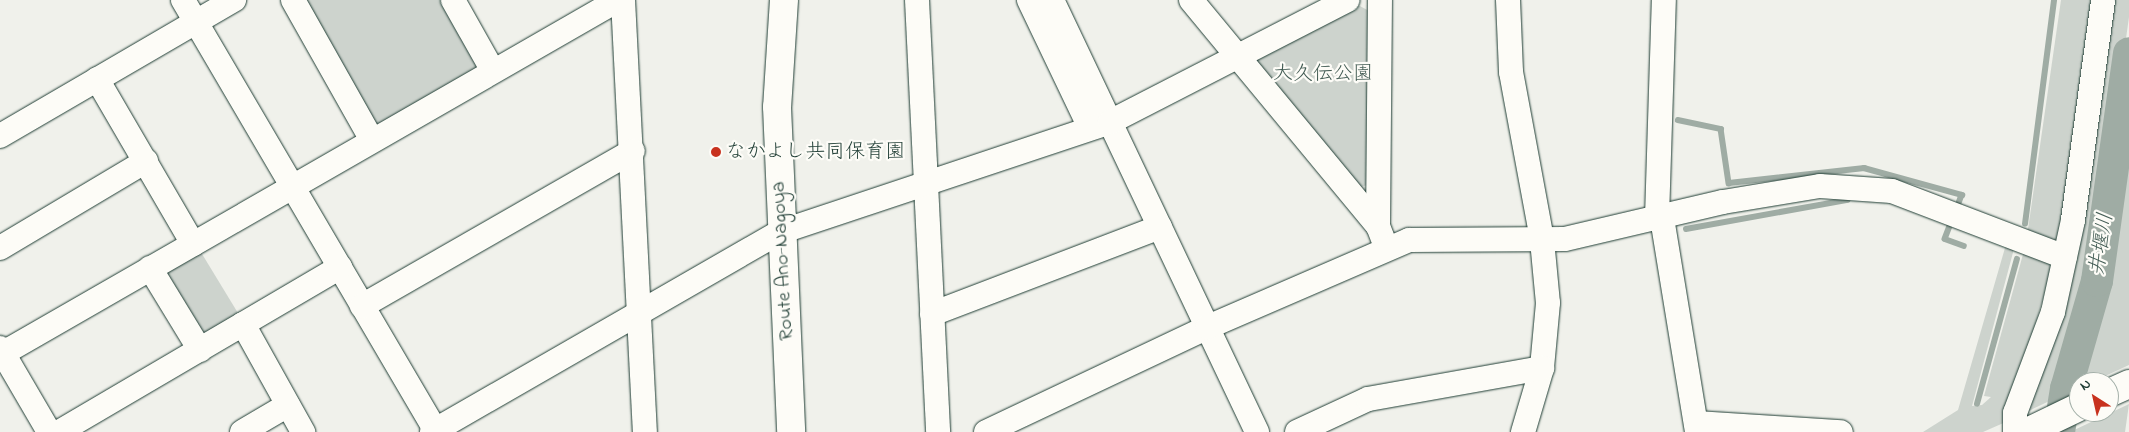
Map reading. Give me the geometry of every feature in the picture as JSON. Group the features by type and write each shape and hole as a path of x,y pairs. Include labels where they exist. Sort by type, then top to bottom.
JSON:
{"main road":[{"name":"Route Ano-Nagoya","path":"784,0 777,107 780,232 792,432"},
{"path":"2027,432 2069,413"}],"street":[{"path":"183,0 340,267 433,431 780,232 1100,125 1347,0"},
{"path":"0,136 234,0"},
{"path":"293,0 372,140"},
{"path":"453,0 493,71"},
{"path":"49,432 1,352 618,0"},
{"path":"623,0 645,432"},
{"path":"917,0 938,432"},
{"path":"1029,0 1160,227 1257,432"},
{"path":"1052,0 1100,125"},
{"path":"1191,0 1382,236"},
{"path":"1380,0 1382,236"},
{"path":"1508,0 1511,72 1542,240 1548,303 1542,368 1523,432"},
{"path":"1664,0 1659,218 1697,428 1841,432"},
{"path":"2015,432 2014,413 2053,312 2065,257 2103,0"},
{"path":"97,79 193,244"},
{"path":"362,306 632,151"},
{"path":"0,248 146,161"},
{"path":"986,432 1208,327 1382,236 1409,240 1542,240 1806,188 1892,191 2065,257"},
{"path":"932,314 1160,227"},
{"path":"59,432 340,267"},
{"path":"150,268 200,350"},
{"path":"243,324 304,432"},
{"path":"1298,432 1368,398 1542,368"},
{"path":"242,432 288,405"}],"green space":[{"path":"302,0 444,0 478,62 475,71 385,123 372,124"},
{"path":"2061,0 2098,0 2063,237 2052,246 2027,236"},
{"path":"2107,0 2129,0 2129,17 2096,254 2058,397 2018,416 2037,376"},
{"name":"大久伝公園","path":"1358,5 1371,12 1370,184 1358,188 1254,64 1256,56"},
{"path":"2129,113 2129,365 2114,372 2079,372 2106,271"},
{"path":"2007,241 2015,245 1972,406 1982,405 1991,397 1984,396 2025,247 2047,255 2051,271 2008,421 1983,432 1923,432 1958,410"},
{"path":"199,249 241,318 205,338 163,278 165,269"},
{"path":"2129,404 2125,432 2070,432 2091,422 2119,422 2119,409"}],"waterway":[{"path":"2025,224 2054,0"},
{"name":"井堰川","path":"2059,432 2066,389 2097,281 2129,53"},
{"path":"1678,120 1721,129 1729,183 1864,168 1962,195 1957,209"},
{"path":"1686,229 1847,200 1847,193"},
{"path":"1952,221 1945,239 1964,246"},
{"path":"1977,404 2017,259"}],"place":[{"name":"なかよし共同保育園","path":"716,152"}]}
